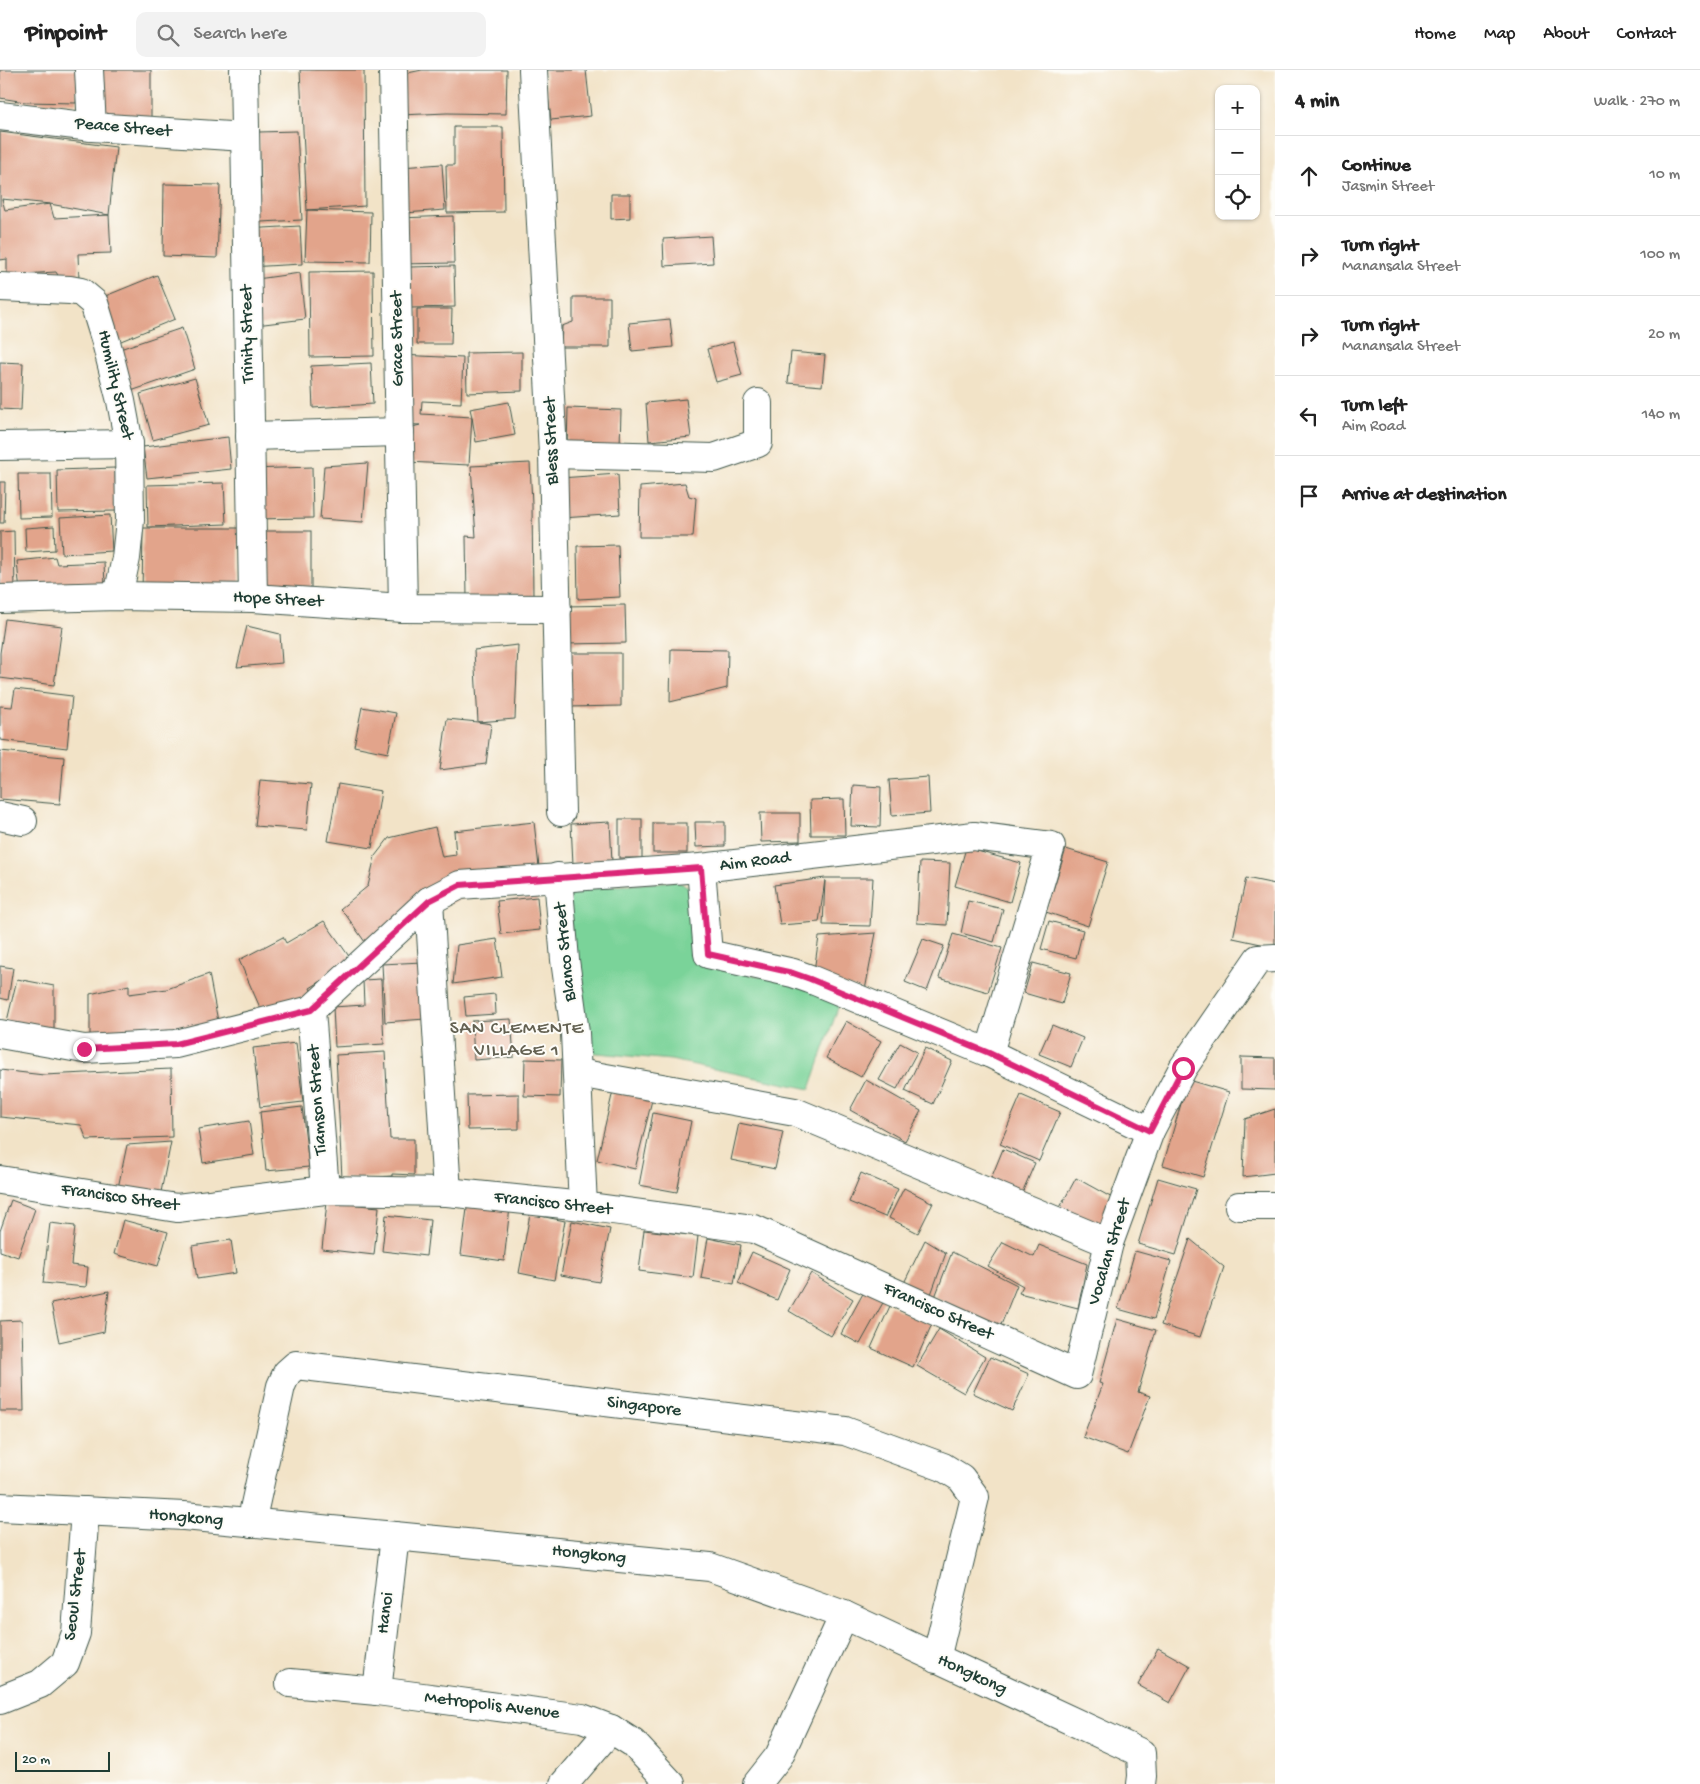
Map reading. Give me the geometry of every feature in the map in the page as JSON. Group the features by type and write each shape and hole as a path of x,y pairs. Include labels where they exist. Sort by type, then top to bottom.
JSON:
{"street":[{"path":"89,70 92,127"},
{"name":"Trinity Street","path":"244,70 253,598"},
{"name":"Grace Street","path":"393,70 403,608"},
{"name":"Bless Street","path":"533,70 553,454 561,812"},
{"name":"Peace Street","path":"0,116 92,127 245,137"},
{"name":"Humility Street","path":"0,287 70,290 81,292 94,303 121,401 129,444 130,520 126,558 118,596"},
{"path":"553,454 714,458 758,443 758,403"},
{"path":"250,436 400,432"},
{"path":"0,446 129,444"},
{"name":"Hope Street","path":"0,599 118,596 253,598 403,608 556,609"},
{"name":"Aim Road","path":"0,1034 84,1049 176,1044 311,1010 429,901 460,885 701,868 974,836 1051,846 989,1053"},
{"path":"701,868 708,954 793,973 989,1053 1150,1131"},
{"name":"Blanco Street","path":"558,877 565,960 575,1033 583,1206"},
{"path":"429,901 447,1192"},
{"name":"Vocalan Street","path":"1077,1375 1109,1243 1150,1131 1183,1068 1258,959 1275,958"},
{"name":"Tiamson Street","path":"311,1010 325,1190"},
{"path":"578,1073 794,1112 1109,1243"},
{"name":"Francisco Street","path":"0,1180 177,1208 325,1190 447,1192 583,1206 754,1229 1077,1375"},
{"path":"1239,1206 1275,1206"},
{"name":"Singapore","path":"251,1523 281,1386 287,1373 296,1365 845,1431 943,1467 961,1478 975,1497 936,1659"},
{"name":"Hongkong","path":"0,1506 184,1516 710,1567 844,1615 1141,1753 1141,1784"},
{"name":"Seoul Street","path":"0,1700 40,1684 65,1663 76,1633 85,1511"},
{"name":"Hanoi","path":"377,1690 395,1536"},
{"path":"757,1784 779,1756 844,1615"},
{"name":"Metropolis Avenue","path":"290,1683 377,1690 582,1718 611,1729 633,1743 670,1784"},
{"path":"564,1784 611,1729"}],"green space":[{"path":"675,881 690,887 697,964 790,982 841,999 810,1089 671,1060 587,1052 566,890"}],"building":[{"path":"0,70 78,70 76,103 25,102 0,98"},
{"path":"91,70 151,70 151,117 90,116"},
{"path":"300,70 364,70 365,206 307,210"},
{"path":"422,70 507,70 506,114 447,113 400,115 398,75"},
{"path":"545,70 586,70 591,116 551,120"},
{"path":"454,127 503,127 504,212 447,213 446,165 454,165"},
{"path":"297,131 302,220 240,223 239,191 261,190 259,132"},
{"path":"0,132 116,147 109,215 111,253 78,254 79,280 64,285 56,272 7,275 7,259 0,260","holes":["2,199 50,204 5,210","50,204 109,215 54,218"]},
{"path":"442,164 445,210 405,213 401,167"},
{"path":"164,184 220,185 217,258 163,256"},
{"path":"611,194 630,194 630,218 611,219"},
{"path":"307,210 371,212 370,262 305,261"},
{"path":"453,216 454,263 400,264 399,218"},
{"path":"300,226 302,264 248,267 245,229"},
{"path":"711,236 713,263 664,266 663,239"},
{"path":"454,266 455,307 411,308 410,267"},
{"path":"373,271 374,356 310,357 309,272"},
{"path":"300,273 305,319 256,325 250,280"},
{"path":"157,275 175,319 116,343 98,299"},
{"path":"573,297 610,297 610,347 561,347 562,326 573,322"},
{"path":"417,309 452,309 451,344 417,344"},
{"path":"670,319 673,347 632,351 629,323"},
{"path":"182,328 195,369 131,391 117,350"},
{"path":"733,342 742,375 716,382 707,349"},
{"path":"522,352 522,391 467,393 466,353"},
{"path":"791,352 825,355 822,386 788,383"},
{"path":"400,355 463,358 461,403 422,401 421,414 472,417 469,465 407,462 409,428 420,425 396,424"},
{"path":"0,362 23,363 21,410 0,409"},
{"path":"371,363 373,404 313,408 311,366"},
{"path":"195,378 209,425 153,440 140,394"},
{"path":"686,399 691,437 649,441 646,403"},
{"path":"509,402 515,435 476,442 470,409"},
{"path":"568,408 621,410 620,447 567,446"},
{"path":"228,437 231,469 147,478 143,447"},
{"path":"368,463 363,522 320,519 324,466"},
{"path":"530,463 533,597 467,598 466,536 476,537 471,466"},
{"path":"312,467 313,518 252,519 251,469"},
{"path":"115,468 116,511 58,512 57,470"},
{"path":"18,474 51,474 52,517 19,518"},
{"path":"618,474 620,514 562,518 560,478"},
{"path":"0,482 5,482 4,523 0,523"},
{"path":"224,483 226,524 148,527 147,485"},
{"path":"685,483 689,496 696,498 693,537 639,537 640,487"},
{"path":"110,515 112,551 62,554 60,518"},
{"path":"54,526 55,550 26,552 25,528"},
{"path":"143,528 239,528 239,595 142,595"},
{"path":"14,531 15,593 0,593 0,532"},
{"path":"253,531 311,531 311,596 253,596"},
{"path":"618,545 620,597 578,599 577,546"},
{"path":"55,557 57,564 104,562 105,587 20,593 17,561"},
{"path":"625,605 626,643 564,644 563,606"},
{"path":"5,619 62,626 54,685 0,678 0,653"},
{"path":"247,626 280,634 282,663 237,667"},
{"path":"518,645 515,719 478,722 474,650"},
{"path":"671,649 728,650 727,688 670,702"},
{"path":"567,653 621,653 621,706 567,707"},
{"path":"15,689 72,696 67,748 0,740 0,706 12,707"},
{"path":"362,707 396,713 388,753 354,746"},
{"path":"447,719 491,724 486,764 440,770"},
{"path":"0,751 64,757 60,804 0,799"},
{"path":"928,777 930,813 892,816 889,780"},
{"path":"260,780 311,784 307,830 255,826"},
{"path":"338,784 381,791 372,848 328,841"},
{"path":"853,785 881,787 880,827 851,826"},
{"path":"844,799 845,835 811,835 810,800"},
{"path":"760,813 800,813 800,841 761,842"},
{"path":"619,819 642,819 642,858 619,858"},
{"path":"534,822 540,876 502,880 365,942 340,909 368,886 375,856 389,838 435,827 442,857 456,855 454,831"},
{"path":"610,822 612,862 573,864 571,824"},
{"path":"695,822 725,822 725,846 696,847"},
{"path":"653,823 687,823 687,853 653,853"},
{"path":"966,848 1021,863 1010,902 955,886"},
{"path":"1066,849 1108,862 1088,926 1046,912"},
{"path":"920,862 950,863 947,925 917,923"},
{"path":"825,878 873,878 870,926 823,925 825,880 819,922 780,925 774,885"},
{"path":"1246,878 1275,884 1275,947 1233,938"},
{"path":"537,897 540,930 501,934 497,901"},
{"path":"968,901 1003,909 994,942 961,933"},
{"path":"324,921 353,962 310,988 315,999 266,1021 239,960 283,937 286,943"},
{"path":"1049,921 1083,930 1076,958 1041,949"},
{"path":"876,933 865,990 813,978 819,937"},
{"path":"953,934 1002,948 988,992 939,978"},
{"path":"497,939 502,977 453,984 457,945"},
{"path":"923,939 944,946 927,991 905,982"},
{"path":"422,962 425,1019 385,1022 382,964"},
{"path":"1033,963 1071,973 1062,1004 1024,993"},
{"path":"0,966 13,968 8,1000 0,998"},
{"path":"209,974 221,1037 90,1050 90,994 129,985 129,994 167,989"},
{"path":"17,979 54,986 54,1044 3,1038"},
{"path":"381,979 384,1044 335,1047 333,1007 364,1005 363,980"},
{"path":"495,994 496,1014 466,1016 464,997"},
{"path":"511,1019 514,1057 474,1060 472,1021"},
{"path":"846,1021 881,1041 861,1077 826,1058"},
{"path":"1052,1025 1083,1038 1071,1067 1039,1054"},
{"path":"296,1043 303,1102 260,1107 253,1048"},
{"path":"900,1043 917,1052 897,1089 879,1080"},
{"path":"925,1048 952,1061 933,1104 905,1091"},
{"path":"385,1052 390,1139 414,1139 414,1175 392,1174 392,1176 342,1179 336,1055"},
{"path":"1241,1057 1275,1058 1275,1090 1241,1089"},
{"path":"525,1059 561,1060 560,1097 524,1096"},
{"path":"171,1069 172,1137 87,1140 81,1125 0,1117 0,1070 44,1075"},
{"path":"866,1080 921,1111 905,1141 850,1110"},
{"path":"1188,1080 1229,1092 1203,1177 1163,1165"},
{"path":"613,1091 652,1100 635,1169 597,1160"},
{"path":"519,1094 519,1129 468,1130 467,1095"},
{"path":"1021,1095 1060,1112 1039,1161 1000,1144"},
{"path":"302,1107 309,1167 266,1171 260,1112"},
{"path":"1275,1109 1275,1173 1243,1177 1245,1119"},
{"path":"653,1113 691,1121 677,1192 639,1185"},
{"path":"249,1121 254,1155 203,1163 198,1129"},
{"path":"739,1123 783,1132 775,1169 731,1160"},
{"path":"171,1142 160,1197 118,1188 127,1145"},
{"path":"1003,1149 1035,1163 1021,1195 990,1181"},
{"path":"861,1173 898,1189 885,1217 849,1202"},
{"path":"1076,1178 1116,1200 1097,1235 1057,1213"},
{"path":"1158,1178 1196,1189 1176,1255 1138,1244"},
{"path":"904,1188 933,1203 918,1233 889,1218"},
{"path":"11,1200 35,1209 18,1257 0,1251 0,1231"},
{"path":"468,1201 510,1207 504,1261 461,1255"},
{"path":"327,1202 379,1207 374,1255 322,1249"},
{"path":"530,1214 565,1221 554,1280 519,1273"},
{"path":"386,1215 430,1220 426,1256 382,1251"},
{"path":"123,1220 168,1232 158,1266 114,1254"},
{"path":"572,1221 610,1229 599,1282 561,1275"},
{"path":"50,1223 75,1226 71,1265 88,1267 86,1287 43,1283"},
{"path":"644,1230 698,1236 693,1278 639,1271"},
{"path":"708,1238 741,1245 734,1284 701,1278"},
{"path":"1190,1239 1224,1267 1200,1337 1161,1325"},
{"path":"231,1240 236,1273 197,1279 192,1246"},
{"path":"925,1240 946,1253 930,1297 903,1285"},
{"path":"1003,1242 1034,1257 1039,1245 1087,1264 1078,1308 1019,1293 1023,1286 988,1266"},
{"path":"1135,1251 1171,1261 1154,1319 1118,1309"},
{"path":"752,1252 790,1269 777,1300 738,1283"},
{"path":"952,1252 1017,1285 999,1330 935,1297"},
{"path":"811,1273 853,1299 831,1336 789,1311"},
{"path":"866,1288 885,1299 860,1344 841,1334"},
{"path":"109,1291 104,1332 59,1342 51,1303"},
{"path":"890,1306 932,1324 913,1367 871,1348"},
{"path":"1117,1319 1156,1330 1138,1392 1150,1396 1128,1454 1083,1437 1103,1384 1099,1383"},
{"path":"22,1320 24,1411 0,1411 0,1321"},
{"path":"939,1329 985,1357 964,1393 917,1366"},
{"path":"990,1357 1029,1374 1012,1411 973,1393"},
{"path":"1158,1648 1190,1666 1170,1703 1138,1685"}],"district":[{"name":"SAN CLEMENTE VILLAGE 1","path":"517,1040"}],"route":[{"path":"84,1049 176,1044 311,1010 429,901 460,885 701,868 708,954 793,973 810,979 989,1053 1150,1131 1183,1068"}]}
